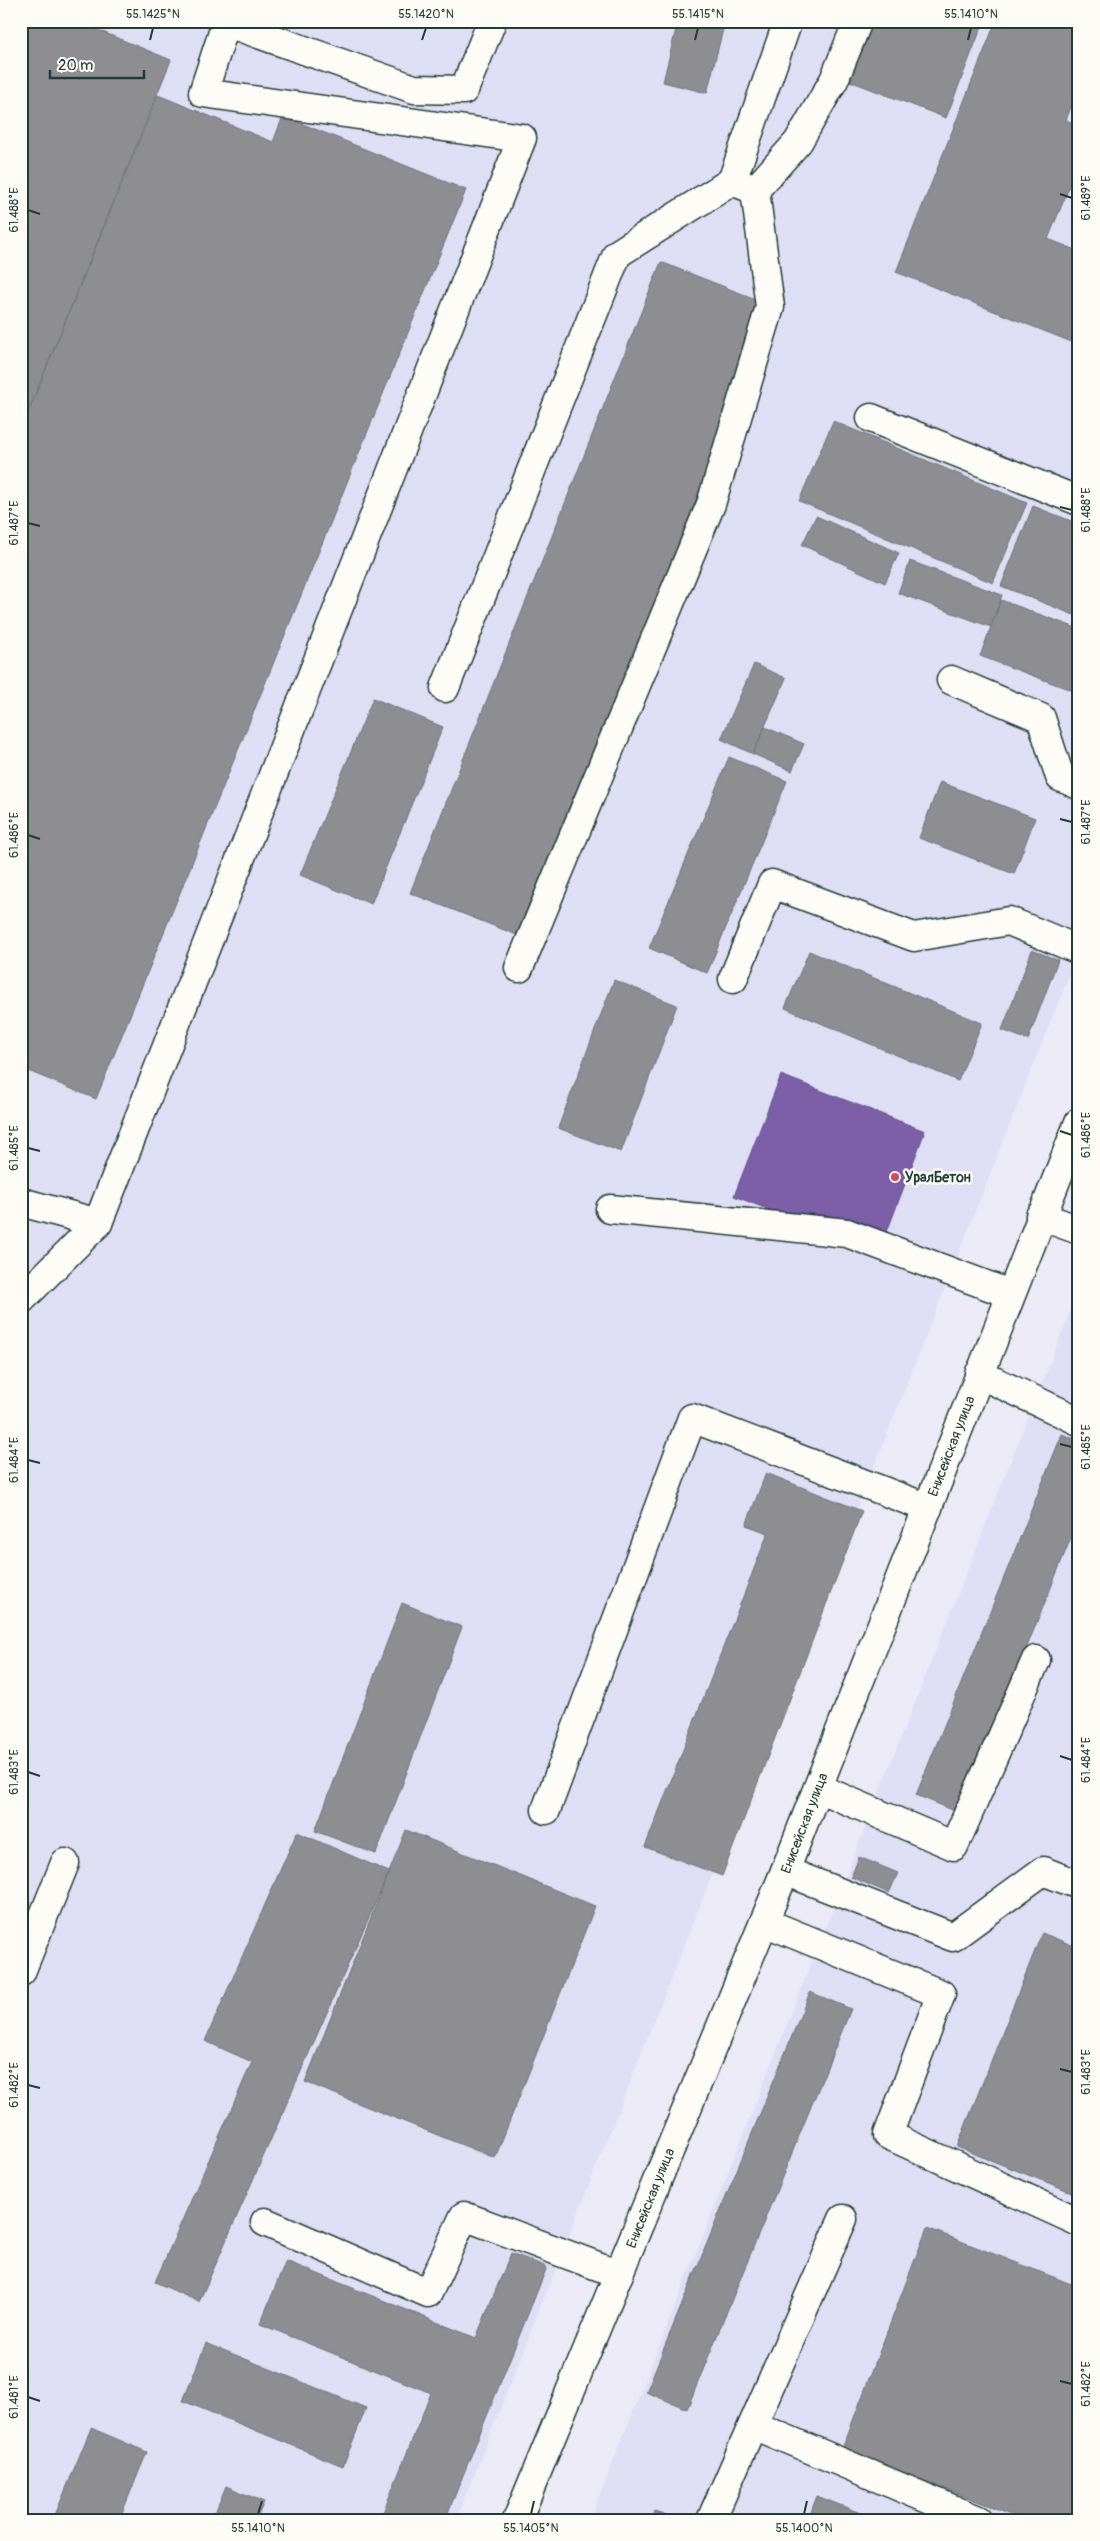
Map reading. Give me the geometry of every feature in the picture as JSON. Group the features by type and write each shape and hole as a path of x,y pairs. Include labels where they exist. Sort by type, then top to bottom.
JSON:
{"street":[{"path":"21,1300 98,1223 522,138 203,93 224,22 414,89 464,90 492,21"},
{"path":"519,968 711,504 770,307 744,185 788,21"},
{"path":"445,688 617,254 744,185 798,142 834,80 858,21"},
{"path":"871,418 1079,501"},
{"path":"951,680 1041,718 1060,777 1079,784"},
{"path":"732,979 772,884 914,937 1009,921 1079,950"},
{"name":"Енисейская улица","path":"517,2520 785,1871 928,1508 1040,1216 1079,1122"},
{"path":"21,1202 98,1223"},
{"path":"610,1209 847,1233 1010,1294"},
{"path":"1040,1216 1079,1230"},
{"path":"979,1374 1079,1422"},
{"path":"546,1810 692,1418 928,1508"},
{"path":"818,1788 954,1846 1036,1660"},
{"path":"21,1972 65,1863"},
{"path":"785,1871 954,1937 1043,1871 1079,1885"},
{"path":"764,1922 941,1994 888,2136 1079,2222"},
{"path":"265,2222 428,2293 464,2216 619,2274"},
{"path":"711,2520 843,2219"},
{"path":"753,2424 978,2520"}],"shaded area":[{"path":"21,21 1079,21 1079,950 456,2520 21,2520"},
{"path":"1079,1290 1079,2520 590,2520"}],"building: Offices":[{"path":"781,1075 925,1131 879,1253 734,1196"}],"building: Industry":[{"path":"21,21 76,21 171,60 21,430"},
{"path":"678,21 725,21 707,93 663,82"},
{"path":"873,21 984,21 946,118 850,81"},
{"path":"996,21 1079,21 1079,87 1066,120 1079,125 1079,163 1048,239 1079,251 1079,345 896,272"},
{"path":"158,95 273,142 283,116 466,190 96,1099 21,1068 21,430"},
{"path":"661,262 773,306 522,937 410,893"},
{"path":"833,421 1027,503 993,583 799,501"},
{"path":"1033,506 1079,524 1079,617 1001,586"},
{"path":"816,516 899,553 885,583 802,545"},
{"path":"910,561 1002,595 991,627 898,593"},
{"path":"1001,600 1079,629 1079,693 980,656"},
{"path":"754,664 786,678 753,754 721,739"},
{"path":"373,698 443,727 371,904 300,875"},
{"path":"765,727 804,744 792,771 753,754"},
{"path":"729,757 787,781 707,973 649,948"},
{"path":"940,782 1035,818 1014,874 919,838"},
{"path":"1079,871 1079,889 1073,887"},
{"path":"1032,950 1058,960 1028,1040 1002,1030"},
{"path":"809,951 982,1023 958,1081 785,1008"},
{"path":"614,980 677,1005 621,1152 558,1128"},
{"path":"1062,1434 1079,1441 1079,1538 1072,1535 960,1813 916,1795"},
{"path":"766,1473 862,1511 722,1876 645,1847 768,1533 746,1525"},
{"path":"402,1603 462,1627 376,1854 315,1831"},
{"path":"406,1830 595,1906 495,2158 305,2082"},
{"path":"297,1832 389,1872 199,2302 155,2282 252,2062 205,2041"},
{"path":"859,1857 898,1873 889,1893 851,1877"},
{"path":"1042,1933 1079,1948 1079,2195 957,2147"},
{"path":"810,1992 851,2009 687,2409 646,2392"},
{"path":"927,2228 1079,2287 1079,2520 1026,2520 842,2449"},
{"path":"511,2253 547,2267 445,2520 380,2520 431,2393 260,2324 286,2261 476,2338"},
{"path":"206,2343 366,2408 343,2466 183,2401"},
{"path":"91,2428 147,2452 119,2520 53,2520"},
{"path":"226,2486 264,2502 256,2520 212,2520"},
{"path":"817,2496 878,2520 808,2520"},
{"path":"655,2511 675,2520 652,2520"}],"place":[{"name":"УралБетон","path":"895,1177"}]}
